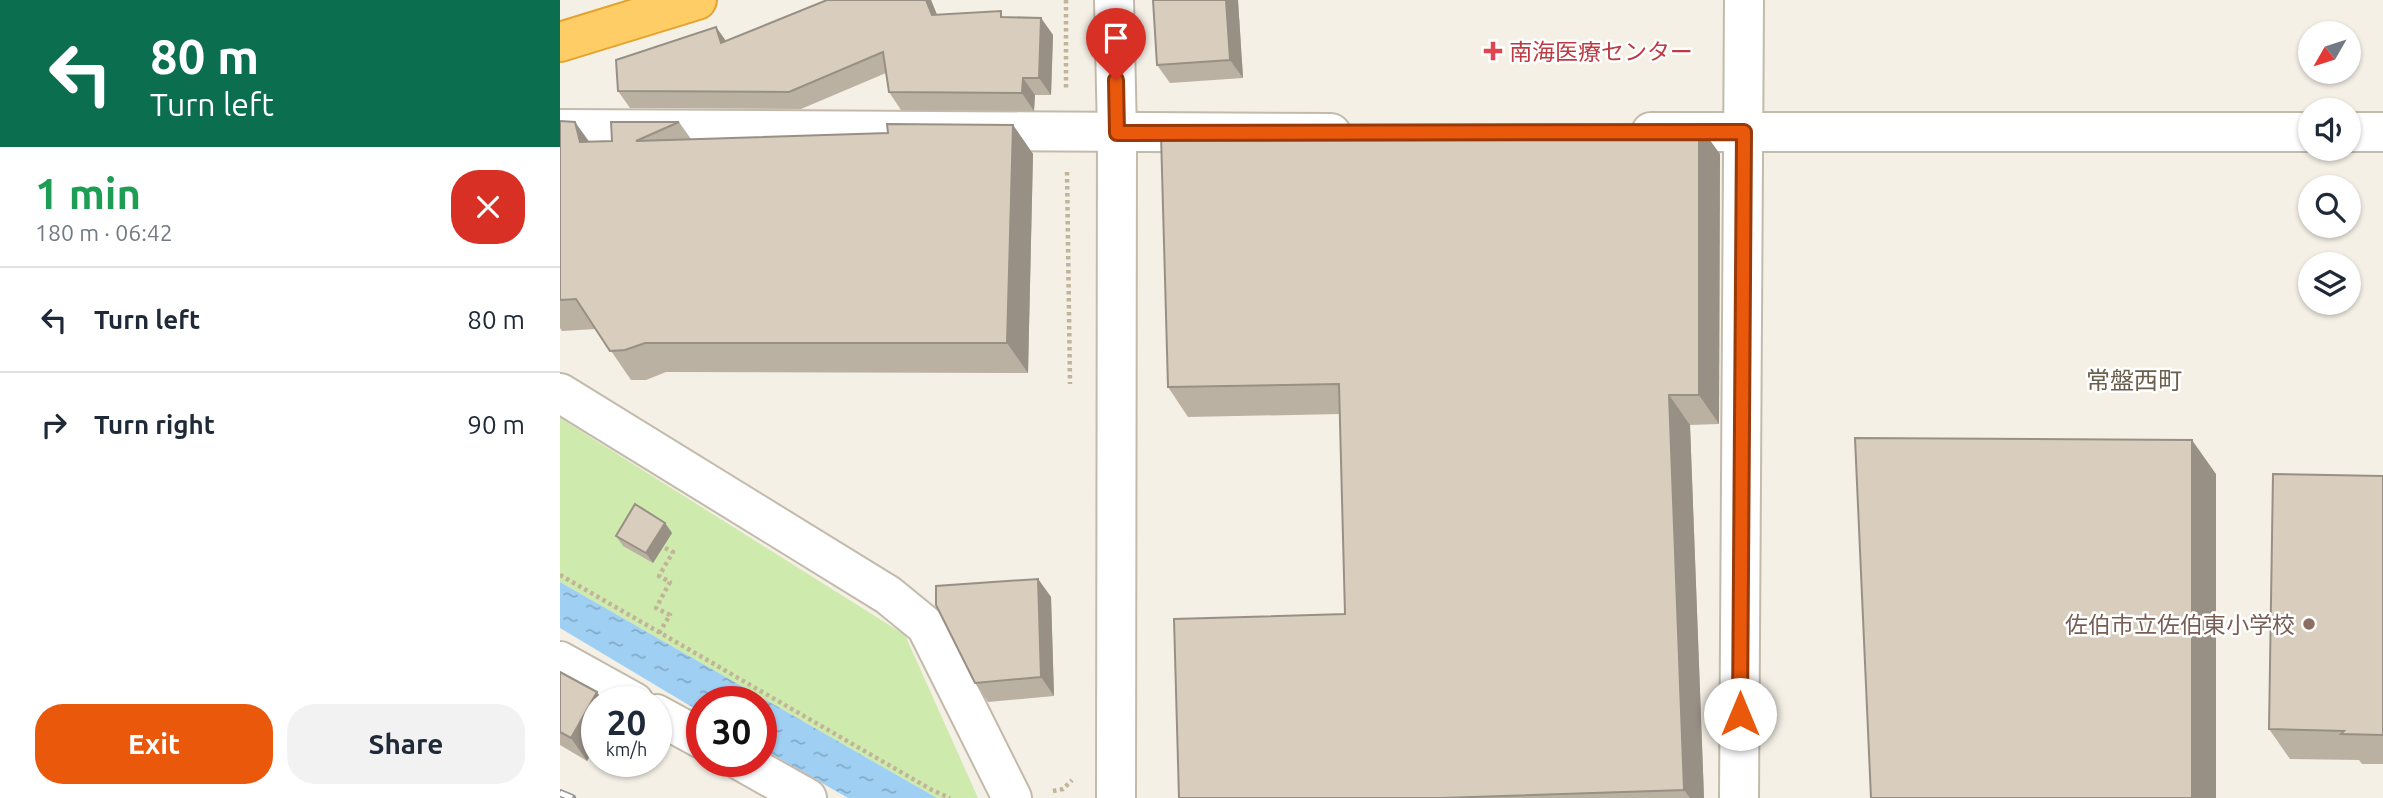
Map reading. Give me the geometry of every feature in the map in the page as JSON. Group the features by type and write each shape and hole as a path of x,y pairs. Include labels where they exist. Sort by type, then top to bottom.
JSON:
{"highway":[{"path":"560,42 697,0"}],"street":[{"path":"1114,0 1117,133 1116,798"},
{"path":"1739,798 1744,0"},
{"path":"560,129 1370,133"},
{"path":"1619,132 2298,132"},
{"path":"2361,132 2383,132"},
{"path":"560,393 888,595 926,626 1026,796"},
{"path":"560,661 605,686"},
{"path":"770,777 807,798"}],"path":[{"path":"1066,0 1070,393"},
{"path":"659,633 670,615 656,608 670,582 659,576 673,552 663,547"},
{"path":"560,575 950,798"},
{"path":"1026,796 1063,789 1074,778"}],"green space":[{"path":"560,418 905,635 978,798 937,798 777,706 777,686 742,686 560,582"}],"water":[{"path":"560,582 742,686 686,686 686,703 672,695 672,686 657,686 560,628"},
{"path":"777,706 937,798 848,798 777,757"}],"building":[{"path":"827,0 926,0 932,15 1001,11 1001,17 1041,18 1039,78 1023,78 1022,93 889,92 883,52 789,92 618,91 616,60 716,27 721,43"},
{"path":"1153,0 1226,0 1230,60 1157,65"},
{"path":"560,121 575,122 580,142 612,141 611,122 679,122 636,141 888,133 887,124 1013,125 1007,343 645,343 625,350 610,351 576,299 560,300"},
{"path":"1699,125 1699,395 1669,395 1684,790 1441,798 1179,798 1174,619 1345,614 1339,384 1168,387 1161,135"},
{"path":"1855,438 2192,440 2192,798 1871,798"},
{"path":"2273,474 2383,476 2383,735 2269,729"},
{"path":"635,504 665,523 646,553 616,536"},
{"path":"1038,579 1041,677 975,683 936,605 936,586"},
{"path":"560,672 586,686 581,686 581,720 571,738 560,732"}],"railway":[{"path":"560,793 572,798"}],"place":[{"name":"南海医療センター","path":"1493,51"},
{"name":"佐伯市立佐伯東小学校","path":"2309,624"}],"district":[{"name":"常盤西町","path":"2134,380"}],"route":[{"path":"1116,80 1117,133 1744,132 1740,714"}]}
